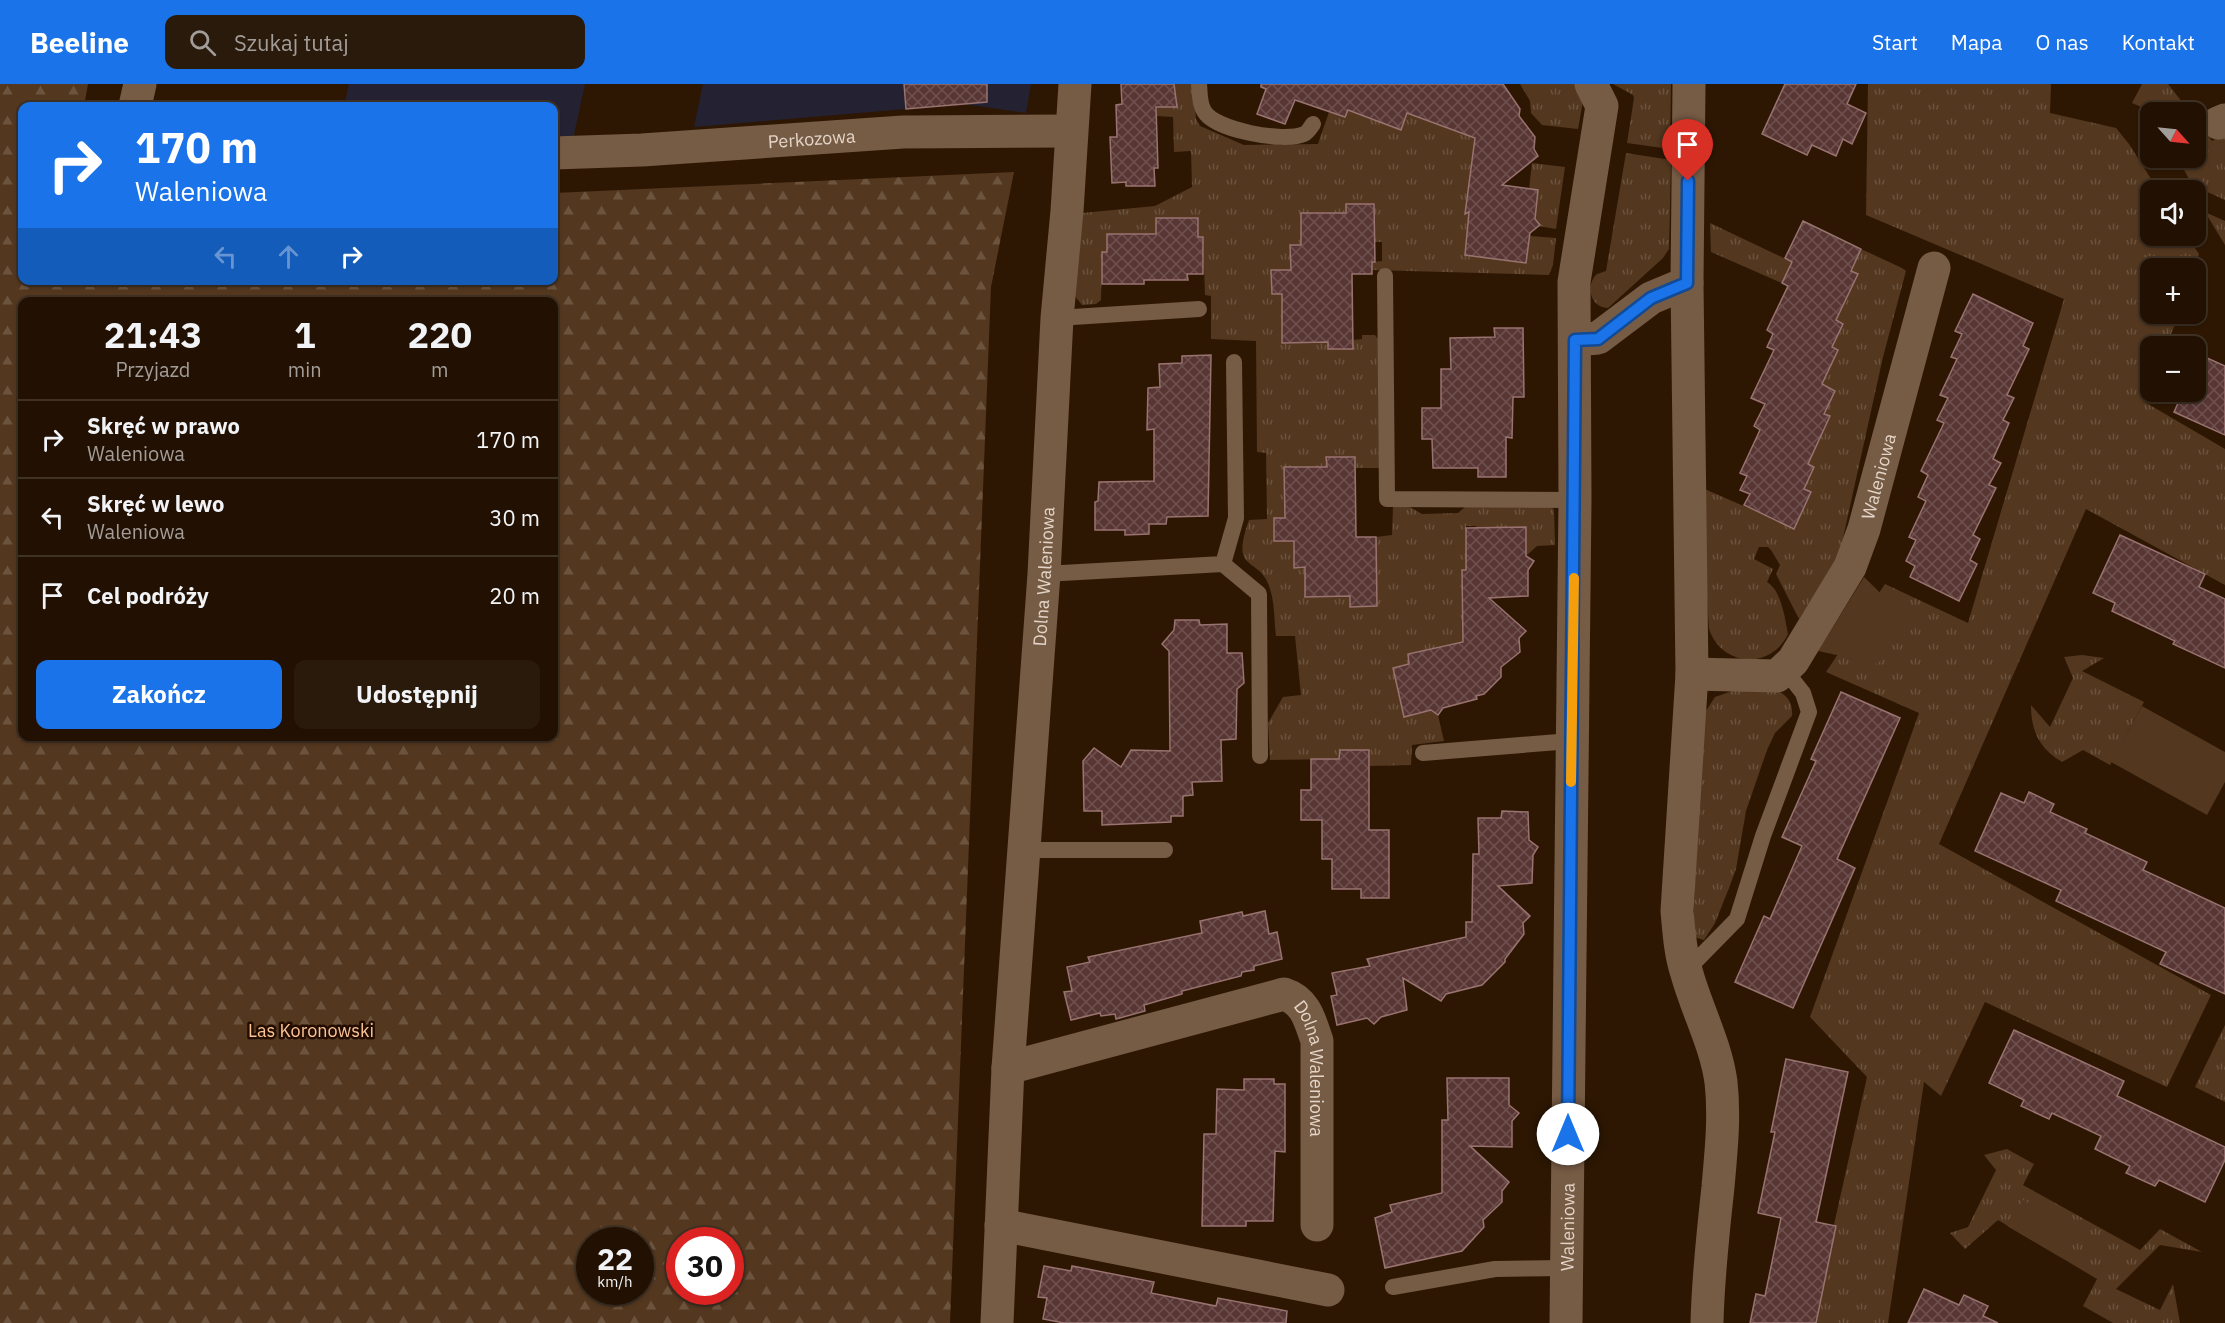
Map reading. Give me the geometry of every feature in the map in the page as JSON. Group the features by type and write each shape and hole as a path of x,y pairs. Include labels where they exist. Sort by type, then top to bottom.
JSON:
{"street":[{"path":"136,102 140,84"},
{"name":"Dolna Waleniowa","path":"997,1323 1008,1068 1044,574 1057,318 1075,84"},
{"name":"Waleniowa","path":"1566,1323 1575,500 1574,282 1602,106 1591,84"},
{"path":"1689,84 1687,283 1692,674 1677,911 1680,946 1686,971 1710,1040 1720,1080 1723,1107 1723,1137 1708,1290 1707,1323"},
{"name":"Perkozowa","path":"558,153 642,150 903,132 1071,131"},
{"name":"Waleniowa","path":"1784,669 1793,661 1850,567 1864,529 1934,268"},
{"path":"1575,340 1598,339 1651,298 1687,283"},
{"path":"1692,674 1777,676 1784,669"},
{"name":"Dolna Waleniowa","path":"1008,1068 1284,994 1293,997 1302,1005 1317,1041 1317,1225"},
{"path":"1001,1225 1328,1290"}],"lane":[{"path":"1199,84 1204,113 1213,120 1257,136 1304,134 1313,124"},
{"path":"1385,276 1388,500 1575,500"},
{"path":"1057,318 1199,309"},
{"path":"1223,564 1236,518 1234,362"},
{"path":"1044,574 1223,564 1259,594 1260,756"},
{"path":"1686,971 1737,919 1763,836 1809,712 1803,693 1784,669"},
{"path":"1423,753 1571,741"},
{"path":"1023,850 1165,850"},
{"path":"1393,1287 1495,1269 1566,1268"}],"shaded area":[{"path":"349,84 585,84 570,153 558,153 558,102 345,102"},
{"path":"703,84 1031,84 1026,113 964,104 694,127"}],"green space":[{"name":"Las Koronowski","path":"0,84 88,84 85,102 18,102 18,285 558,285 558,193 1014,172 991,287 950,1323 0,1323"},
{"path":"1174,84 1193,84 1196,119 1200,126 1244,145 1318,144 1329,112 1345,117 1348,110 1401,129 1410,106 1423,119 1461,133 1477,130 1479,213 1468,225 1465,255 1526,263 1530,236 1556,238 1553,265 1549,275 1372,270 1372,262 1382,261 1382,242 1375,242 1374,204 1346,204 1346,213 1301,213 1301,245 1290,245 1291,270 1271,271 1272,293 1282,294 1282,343 1328,342 1329,349 1353,349 1353,340 1362,339 1362,335 1375,335 1378,339 1379,468 1356,468 1355,457 1327,457 1327,467 1284,467 1285,518 1274,518 1294,541 1294,567 1305,567 1306,597 1350,596 1350,607 1377,606 1376,537 1392,535 1393,507 1408,506 1422,514 1458,513 1465,507 1552,507 1554,510 1555,545 1537,546 1526,556 1525,527 1498,527 1497,532 1477,533 1476,526 1466,526 1466,555 1476,569 1462,570 1464,652 1447,645 1408,654 1404,716 1431,710 1438,715 1444,741 1412,745 1411,765 1369,766 1369,750 1340,750 1339,759 1270,760 1268,723 1283,697 1301,695 1295,636 1276,636 1270,589 1260,571 1244,557 1242,549 1249,520 1267,519 1266,453 1257,452 1256,341 1211,339 1211,296 1205,295 1203,238 1156,229 1156,234 1107,234 1107,252 1102,253 1101,300 1096,304 1082,305 1074,295 1082,213 1155,206 1192,187 1191,151 1174,152 1173,117 1157,116 1157,107 1177,107"},
{"path":"1520,84 1577,84 1583,101 1578,129 1542,125 1531,113 1530,101"},
{"path":"1613,84 1671,84 1670,149 1627,143 1634,98 1633,95"},
{"path":"1868,84 2051,84 2050,113 2116,128 2140,161 2140,168 2144,168 2152,180 2140,180 2140,246 2194,246 2199,254 2198,258 2140,258 2140,324 2175,324 2170,336 2140,336 2140,402 2145,402 2225,449 2225,585 2086,509 1939,844 2211,995 2167,1087 1985,1002 1941,1096 1924,1082 1888,1323 1812,1323 1867,1077 1810,1017 1919,713 1826,672 1885,584 1968,623 2064,299 1866,215"},
{"path":"2142,84 2168,84 2182,102 2140,102 2140,106 2132,103"},
{"path":"2206,133 2212,141 2225,134 2225,200 2206,191 2206,180 2189,180 2183,168 2206,168"},
{"path":"1626,153 1671,160 1669,249 1663,258 1608,308 1602,307 1593,300 1590,290 1597,274 1606,271"},
{"path":"1532,163 1565,167 1556,229 1538,226 1540,225 1535,219 1538,190 1529,189"},
{"path":"2206,212 2225,221 2225,245 2206,214"},
{"path":"1710,223 1792,262 1782,283 1711,252"},
{"path":"1861,249 1906,271 1883,357 1839,556 1799,619 1776,574 1780,565 1768,547 1759,547 1754,559 1773,569 1767,582 1779,598 1788,634 1780,646 1770,654 1759,658 1735,657 1715,642 1709,629 1700,487 1794,528 1811,493 1804,489 1814,467 1808,464 1830,417 1824,414 1835,391 1822,384 1838,350 1832,347 1836,320 1857,274 1851,271"},
{"path":"1864,577 1907,619 1878,664 1818,651"},
{"path":"2082,655 2104,658 2082,671 2144,702 2110,765 2083,750 2062,762 2047,751 2035,731 2031,705 2050,727 2073,678 2064,657"},
{"path":"1738,689 1780,692 1789,700 1792,716 1775,733 1767,750 1746,811 1736,869 1715,923 1704,940 1694,937 1693,930 1702,717 1715,697"},
{"path":"2142,706 2225,752 2225,782 2207,815 2111,762"},
{"path":"2225,1025 2225,1102 2195,1087"},
{"path":"2007,1149 2034,1164 2023,1185 2140,1250 2160,1229 2202,1252 2160,1245 2116,1289 2160,1310 2173,1284 2180,1323 2113,1323 2083,1306 2097,1279 1998,1220 1965,1249 1950,1233 1968,1227 1996,1170 1984,1155"},
{"path":"2023,1200 2076,1231 2060,1257 2007,1226"}],"building":[{"path":"904,84 987,84 987,102 906,109"},
{"path":"1121,84 1174,84 1177,107 1156,107 1158,168 1154,168 1155,186 1126,186 1126,182 1112,183 1110,137 1117,137 1116,105 1122,104"},
{"path":"1261,84 1503,84 1520,109 1519,116 1535,137 1534,149 1538,156 1502,185 1538,190 1535,219 1540,225 1530,233 1526,263 1465,255 1469,212 1465,214 1475,138 1407,113 1401,130 1348,110 1345,117 1295,100 1285,124 1257,114 1266,89 1261,87"},
{"path":"1785,84 1856,84 1847,104 1866,113 1852,144 1843,139 1836,156 1812,145 1807,155 1762,134"},
{"path":"1346,204 1374,204 1375,262 1372,262 1372,274 1352,274 1353,349 1328,349 1328,342 1282,343 1282,294 1272,294 1271,270 1291,270 1290,245 1301,245 1301,213 1346,213"},
{"path":"1156,218 1198,218 1198,237 1203,237 1203,274 1187,274 1188,280 1144,280 1144,284 1102,284 1102,252 1107,252 1107,234 1156,234"},
{"path":"1803,221 1861,249 1851,271 1858,274 1836,320 1843,324 1832,347 1838,350 1822,384 1835,391 1824,414 1830,416 1808,464 1814,467 1804,489 1811,492 1794,529 1744,505 1750,494 1740,490 1747,476 1740,473 1760,430 1754,426 1765,404 1751,398 1774,350 1767,347 1773,334 1767,330 1788,286 1782,283 1792,262 1785,258"},
{"path":"1973,294 2033,323 2023,346 2029,349 2007,395 2014,398 2003,420 2009,423 1993,459 2001,463 1989,485 1996,488 1973,535 1980,539 1970,560 1977,564 1959,601 1910,577 1915,566 1906,561 1916,540 1909,537 1926,501 1918,497 1928,475 1921,471 1944,423 1937,420 1948,398 1940,395 1957,359 1951,357 1962,334 1955,331"},
{"path":"1494,328 1523,328 1524,397 1513,397 1512,438 1506,437 1506,477 1478,477 1478,468 1433,468 1432,439 1422,439 1422,408 1441,408 1441,369 1451,369 1450,338 1495,337"},
{"path":"1211,355 1208,516 1167,517 1166,524 1149,524 1149,534 1125,535 1125,530 1095,530 1095,502 1098,501 1099,482 1154,481 1154,429 1147,430 1148,388 1160,387 1159,364 1182,363 1182,356"},
{"path":"2206,357 2225,366 2225,435 2174,412 2178,402 2206,402"},
{"path":"1326,457 1355,457 1356,537 1376,537 1377,606 1350,607 1350,596 1305,597 1305,567 1294,568 1294,541 1274,541 1274,518 1285,518 1284,467 1327,467"},
{"path":"1526,527 1526,556 1534,561 1528,570 1528,596 1489,598 1526,631 1519,638 1520,652 1501,667 1501,677 1484,694 1476,696 1477,699 1443,708 1438,715 1431,710 1404,717 1393,668 1409,664 1408,654 1463,642 1462,570 1466,570 1466,528"},
{"path":"2120,535 2205,574 2199,587 2225,599 2225,668 2173,644 2175,641 2112,611 2115,603 2093,593"},
{"path":"1175,620 1199,620 1200,625 1227,624 1227,653 1242,653 1244,683 1237,689 1236,739 1221,740 1222,781 1192,782 1193,795 1183,796 1183,816 1171,816 1171,822 1102,825 1102,811 1084,811 1083,761 1094,748 1121,767 1131,750 1170,751 1169,651 1162,644 1174,630"},
{"path":"1841,692 1900,718 1837,859 1855,868 1793,1008 1735,982 1764,916 1770,919 1802,846 1782,837 1816,761 1811,759"},
{"path":"1340,750 1369,750 1369,830 1389,830 1389,898 1361,898 1361,889 1332,889 1332,859 1322,859 1322,820 1301,820 1301,790 1311,790 1311,759 1339,759"},
{"path":"2029,792 2054,804 2050,812 2087,829 2085,833 2147,862 2143,870 2225,908 2225,994 2160,964 2166,952 2056,901 2061,890 1975,851 2001,793 2024,803"},
{"path":"1502,811 1528,812 1529,840 1538,847 1533,855 1532,883 1498,886 1530,916 1523,923 1524,934 1505,962 1482,985 1446,994 1441,1001 1403,978 1407,1010 1381,1017 1374,1024 1367,1018 1337,1025 1331,996 1337,995 1332,973 1370,966 1367,959 1466,937 1466,922 1472,922 1473,854 1479,854 1478,818 1501,818"},
{"path":"1265,911 1269,934 1277,932 1282,959 1254,966 1254,970 1242,972 1241,976 1182,991 1182,994 1144,1005 1145,1011 1116,1019 1115,1014 1101,1016 1100,1013 1071,1020 1064,992 1072,991 1067,967 1090,962 1088,957 1202,933 1200,921 1242,912 1243,916"},
{"path":"2014,1030 2124,1081 2117,1096 2225,1147 2225,1160 2205,1202 2159,1180 2155,1186 2126,1173 2130,1166 2095,1149 2101,1136 2052,1113 2049,1119 2021,1106 2024,1100 1989,1083"},
{"path":"1786,1059 1848,1072 1816,1222 1836,1226 1816,1323 1750,1323 1756,1294 1765,1296 1781,1218 1758,1213 1775,1132 1771,1132"},
{"path":"1447,1078 1509,1078 1509,1105 1519,1113 1512,1121 1512,1147 1470,1146 1509,1182 1502,1191 1502,1202 1483,1220 1484,1227 1462,1251 1385,1268 1375,1218 1392,1212 1390,1205 1442,1193 1442,1120 1448,1120"},
{"path":"1244,1079 1274,1079 1274,1084 1285,1084 1285,1152 1275,1151 1273,1221 1246,1221 1246,1226 1202,1226 1204,1134 1216,1134 1217,1089 1244,1090"},
{"path":"1044,1266 1071,1271 1072,1266 1154,1282 1151,1293 1216,1306 1218,1298 1287,1311 1286,1323 1064,1323 1043,1319 1047,1298 1038,1297"},
{"path":"1924,1289 1959,1305 1964,1295 1988,1306 1983,1316 1998,1323 1908,1323"}],"slow traffic":[{"path":"1571,782 1574,578"}],"route":[{"path":"1568,1134 1575,340 1598,339 1651,298 1687,283 1688,181"}]}
